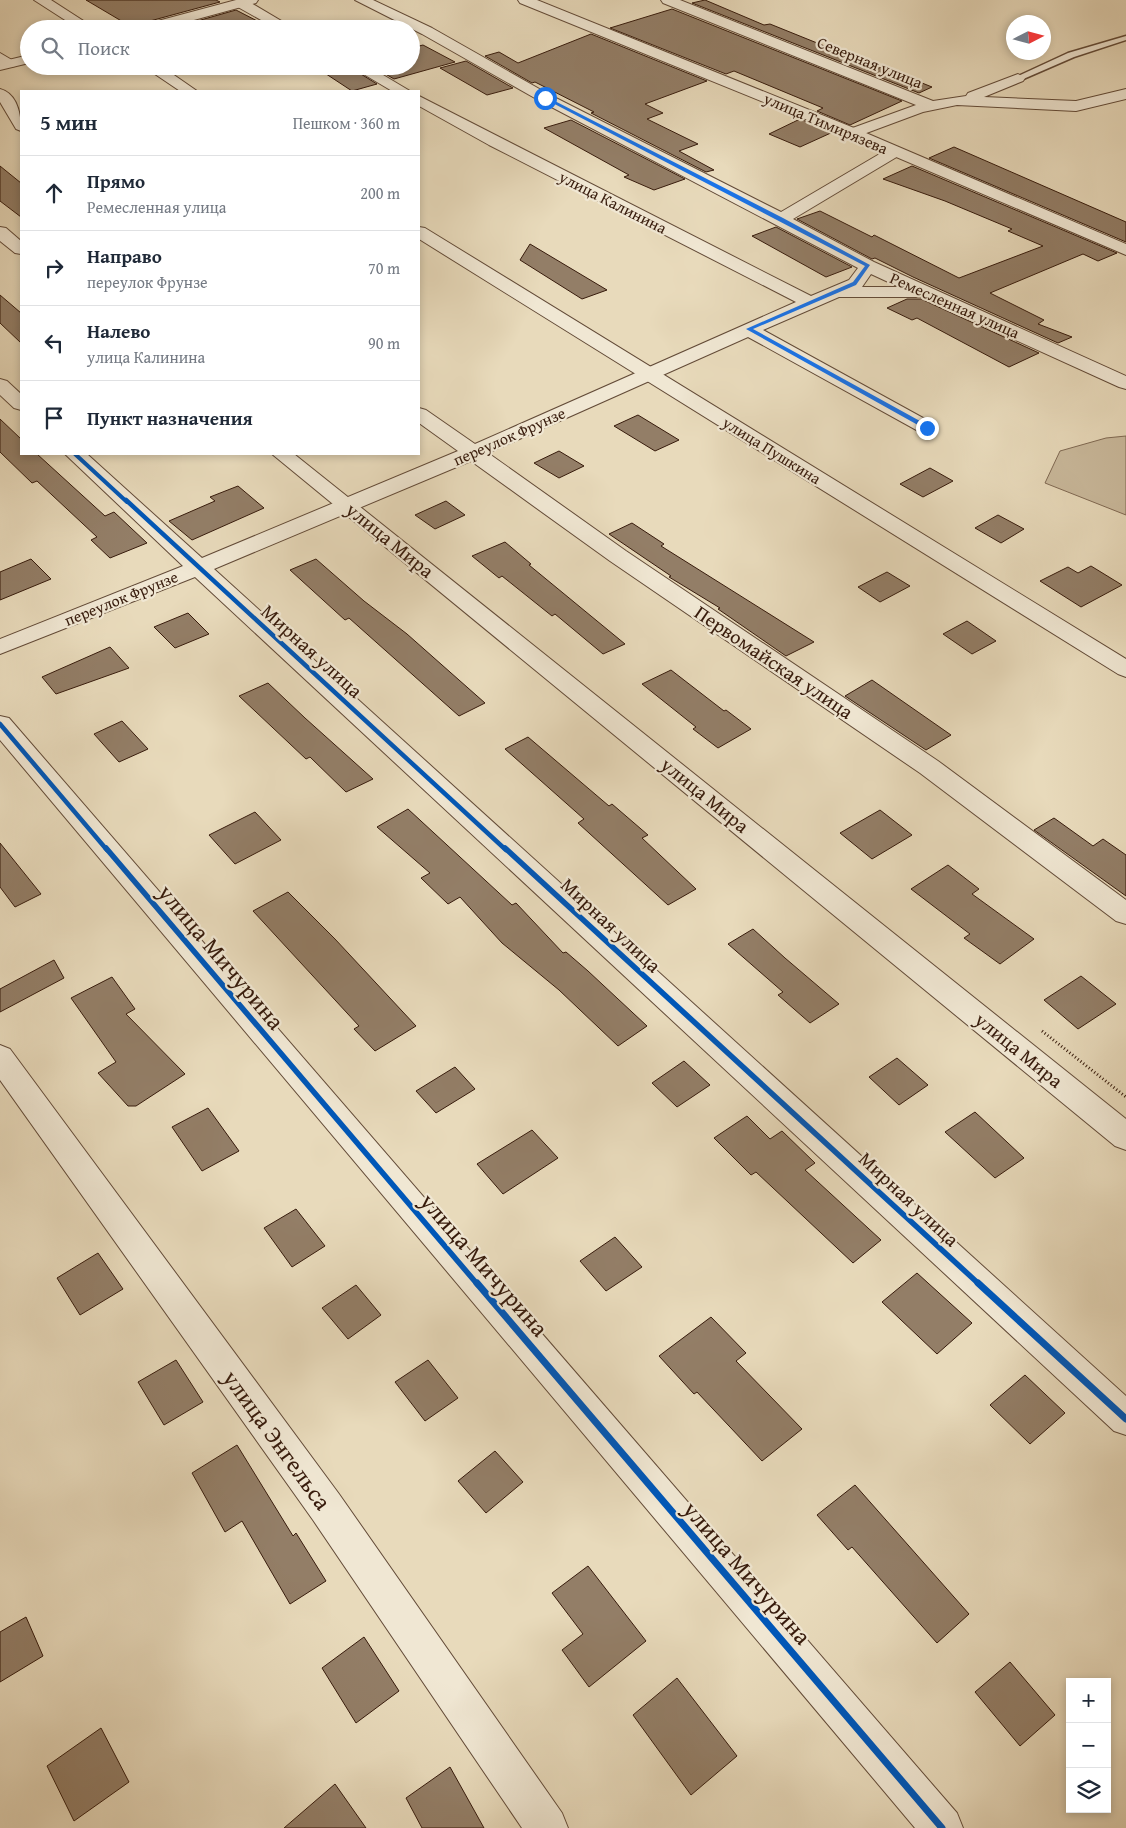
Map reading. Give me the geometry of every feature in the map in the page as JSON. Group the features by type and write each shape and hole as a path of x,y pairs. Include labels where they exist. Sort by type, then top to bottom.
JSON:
{"street":[{"path":"42,0 74,20"},
{"name":"Ремесленная улица","path":"362,0 404,20"},
{"name":"улица Тимирязева","path":"525,0 853,133 1126,250"},
{"name":"Северная улица","path":"668,0 930,105 957,100 1076,106 1126,94"},
{"path":"178,20 246,2 274,20"},
{"name":"Ремесленная улица","path":"420,28 545,98 782,219 868,266 1126,383"},
{"path":"3,62 20,59"},
{"path":"164,75 188,90"},
{"path":"374,75 401,90"},
{"path":"957,100 985,92 1018,78"},
{"path":"0,94 7,99 12,113 20,125"},
{"name":"улица Калинина","path":"420,101 495,142 809,302"},
{"path":"853,133 930,105"},
{"path":"782,219 894,152"},
{"path":"0,232 20,248"},
{"name":"улица Пушкина","path":"420,233 1126,669"},
{"name":"переулок Фрунзе","path":"0,647 198,568 471,454 647,373 809,302 855,284 868,266"},
{"path":"834,292 924,291"},
{"path":"748,329 927,428"},
{"path":"0,385 20,403"},
{"name":"Первомайская улица","path":"420,415 471,454 929,767 1126,914"},
{"name":"Мирная улица","path":"75,455 492,835 1126,1419"},
{"name":"улица Мира","path":"283,455 349,506 1126,1137"},
{"name":"улица Мичурина","path":"0,724 942,1828"},
{"name":"улица Энгельса","path":"0,1057 326,1506 547,1828"}],"lane":[{"path":"1018,78 1071,55 1126,38"}],"shaded area":[{"path":"1126,436 1126,515 1045,483 1060,451 1106,438"}],"building":[{"path":"86,0 216,0 220,2 154,20 120,20"},
{"path":"705,0 764,25 770,24 879,68 882,67 932,87 919,93 692,3"},
{"path":"672,9 902,101 850,125 817,111 823,108 734,71 726,74 610,28"},
{"path":"236,10 255,20 201,20"},
{"path":"591,34 707,81 645,104 663,113 647,119 698,144 679,151 714,170 706,172 591,113 594,112 535,82 532,83 485,56 499,52 518,63"},
{"path":"423,45 455,62 420,72 420,46"},
{"path":"466,61 513,88 487,95 440,68"},
{"path":"328,75 362,75 377,84 350,90"},
{"path":"387,75 408,75 394,79"},
{"path":"800,119 833,132 800,147 769,134"},
{"path":"571,120 685,179 654,190 624,177 629,175 544,128"},
{"path":"954,147 1126,222 1126,242 929,158"},
{"path":"0,166 20,182 20,216 0,201"},
{"path":"912,166 1117,253 1098,261 1083,254 990,293 1044,320 1038,324 1072,337 1058,343 875,258 872,259 797,219 820,211 872,237 874,235 959,278 1043,246 1008,231 1012,229 945,201 883,179"},
{"path":"776,227 852,267 826,277 752,236"},
{"path":"530,244 607,290 582,299 520,260"},
{"path":"0,295 20,312 20,342 0,323"},
{"path":"907,299 921,299 1039,353 1009,367 917,318 912,320 887,308"},
{"path":"638,415 679,440 655,451 614,426"},
{"path":"0,419 20,438 20,455 38,455 105,516 114,512 147,543 110,558 91,540 97,537 37,481 32,483 0,452"},
{"path":"559,451 584,466 559,478 534,463"},
{"path":"930,468 953,481 923,497 900,484"},
{"path":"238,486 264,508 192,540 169,521 215,501 210,497"},
{"path":"446,501 465,515 435,529 415,515"},
{"path":"998,515 1024,529 1001,543 975,528"},
{"path":"632,523 664,544 661,546 814,642 786,656 718,609 720,608 669,577 671,576 609,534"},
{"path":"505,542 531,564 529,565 625,644 603,654 555,614 552,616 502,576 499,578 472,556"},
{"path":"31,559 51,579 0,600 0,572"},
{"path":"316,559 364,601 407,634 485,703 459,716 349,618 345,620 290,570"},
{"path":"1091,566 1122,585 1081,607 1040,581 1068,567 1078,573"},
{"path":"887,572 910,586 880,602 858,587"},
{"path":"188,613 209,634 175,648 154,627"},
{"path":"967,621 996,641 972,654 943,634"},
{"path":"110,647 129,668 56,694 42,677"},
{"path":"671,670 724,711 726,710 751,729 718,748 693,729 696,727 642,684"},
{"path":"872,680 951,735 926,750 845,696"},
{"path":"268,683 373,779 346,792 310,757 306,759 239,696"},
{"path":"122,721 148,749 119,762 94,734"},
{"path":"528,737 609,806 612,804 648,835 642,838 696,889 668,905 578,823 584,819 505,749"},
{"path":"408,809 512,905 516,903 563,953 566,952 588,971 647,1026 618,1046 559,990 502,943 460,897 448,904 421,878 430,873 377,827"},
{"path":"880,810 912,835 872,859 840,833"},
{"path":"255,812 281,840 235,864 209,835"},
{"path":"1054,818 1093,846 1103,839 1126,855 1126,896 1034,830"},
{"path":"0,843 41,894 15,907 0,887"},
{"path":"948,865 979,889 972,894 1034,939 1000,964 964,938 970,934 911,889"},
{"path":"288,892 335,939 416,1026 375,1051 354,1029 359,1026 253,911"},
{"path":"753,929 839,1004 810,1023 778,995 783,992 728,944"},
{"path":"54,960 64,978 0,1012 0,989"},
{"path":"1081,976 1116,1004 1078,1029 1044,1000"},
{"path":"112,977 135,1009 126,1014 185,1074 136,1106 128,1106 98,1073 116,1062 71,998"},
{"path":"897,1058 928,1085 899,1105 869,1077"},
{"path":"684,1061 710,1085 677,1107 652,1083"},
{"path":"455,1067 475,1089 436,1113 416,1091"},
{"path":"208,1108 239,1151 202,1171 172,1127"},
{"path":"975,1112 1024,1158 995,1178 945,1132"},
{"path":"747,1116 770,1139 782,1131 815,1163 805,1170 881,1240 853,1263 756,1172 751,1175 714,1138"},
{"path":"532,1130 558,1158 503,1194 477,1164"},
{"path":"296,1209 325,1246 292,1267 264,1228"},
{"path":"615,1237 642,1267 606,1291 580,1261"},
{"path":"98,1253 123,1289 80,1315 57,1278"},
{"path":"917,1273 972,1323 937,1354 882,1302"},
{"path":"356,1285 381,1315 348,1339 322,1308"},
{"path":"711,1317 746,1353 736,1361 802,1429 762,1461 697,1392 694,1394 659,1356"},
{"path":"176,1360 203,1402 164,1425 138,1382"},
{"path":"428,1360 458,1398 425,1421 395,1382"},
{"path":"1025,1375 1065,1413 1030,1444 990,1405"},
{"path":"237,1445 293,1536 296,1533 326,1581 290,1604 242,1521 225,1532 192,1473"},
{"path":"495,1451 523,1482 486,1513 458,1481"},
{"path":"855,1485 969,1614 937,1643 852,1547 848,1550 817,1515"},
{"path":"588,1566 646,1641 589,1687 562,1650 583,1634 552,1593"},
{"path":"26,1617 43,1656 0,1682 0,1632"},
{"path":"364,1637 399,1691 356,1723 322,1668"},
{"path":"1010,1662 1055,1715 1020,1746 975,1692"},
{"path":"677,1678 737,1756 691,1795 633,1715"},
{"path":"101,1728 129,1782 74,1821 47,1766"},
{"path":"450,1767 484,1828 422,1828 406,1798"},
{"path":"335,1784 366,1828 284,1828"}],"cycle path":[{"path":"76,455 1126,1419"},
{"path":"0,724 942,1828"}],"route":[{"path":"545,98 782,219 868,266 855,284 748,329 927,428"}]}
